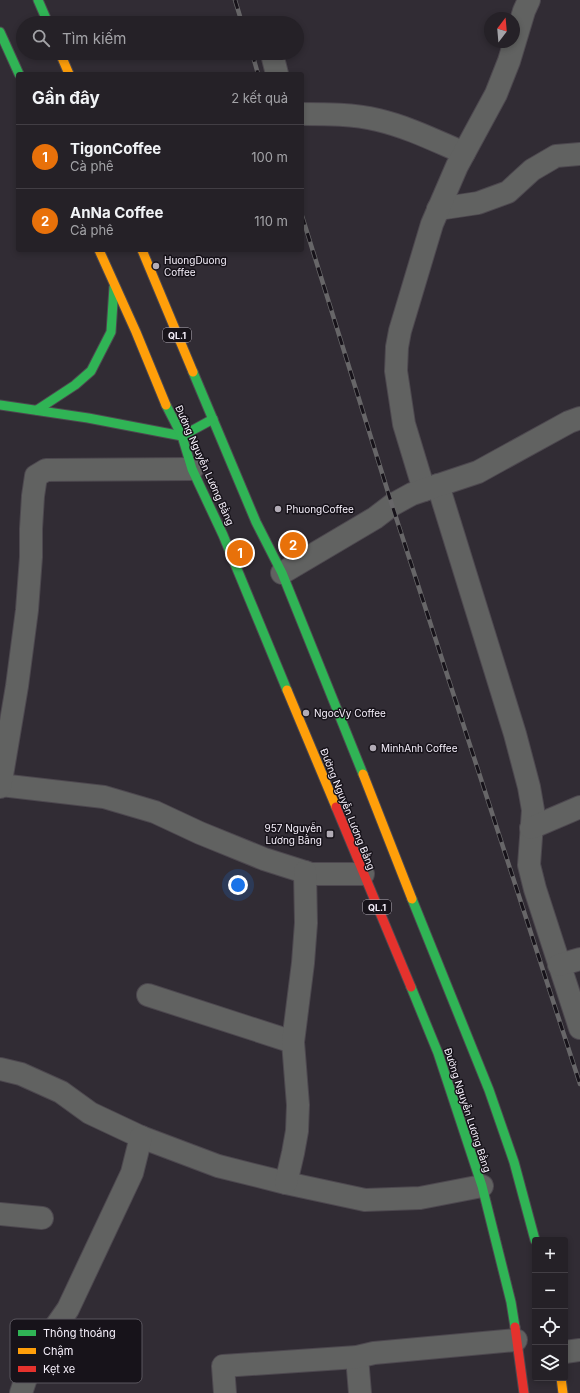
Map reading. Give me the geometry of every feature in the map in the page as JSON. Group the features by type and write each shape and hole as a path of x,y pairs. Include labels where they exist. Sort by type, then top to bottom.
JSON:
{"main road":[{"path":"38,0 45,16"},
{"path":"0,32 18,72"},
{"path":"63,60 68,72"},
{"name":"Đường Nguyễn Lương Bằng","path":"100,252 167,407 182,436 192,469 223,535 438,1053 482,1186 511,1302 524,1393"},
{"name":"QL.1","path":"143,252 256,522 282,573 489,1090 514,1162 534,1237"},
{"path":"37,410 75,385 91,371 111,332 114,284"},
{"path":"0,404 88,418 182,436 213,419"},
{"path":"561,1381 563,1393"}],"street":[{"path":"529,0 524,11 509,61 496,94 457,166 432,224 400,330 396,371 404,424 431,488 515,734 529,787 533,810 529,865 535,889 580,1028"},
{"path":"304,114 342,114 378,119 397,125 464,153"},
{"path":"438,210 478,202 508,192 532,170 556,156 580,154"},
{"path":"282,573 375,518 392,505 412,494 478,472 569,422 580,418"},
{"path":"192,469 46,470 36,476 33,496 31,557 27,610 17,686 0,786 104,797 155,812 200,833 257,856 311,874 363,874"},
{"path":"531,828 580,807"},
{"path":"286,1184 297,1131 298,1106 293,1042 304,956 306,923 305,872"},
{"path":"559,965 580,959"},
{"path":"148,995 293,1042"},
{"path":"0,1069 21,1074 62,1092 90,1113 141,1137 218,1166 286,1184 365,1200 420,1198 482,1186"},
{"path":"61,1319 68,1309 132,1173 141,1137"},
{"path":"0,1214 42,1218"},
{"path":"225,1393 223,1366 357,1357 374,1353 516,1340"},
{"path":"568,1352 580,1350"},
{"path":"357,1357 360,1393"},
{"path":"21,1393 24,1383"}],"railway":[{"path":"235,0 240,16"},
{"path":"254,60 257,72"},
{"path":"304,222 392,505 580,1084"}],"traffic: fast":[{"path":"38,0 45,16"},
{"path":"0,32 18,72"},
{"path":"37,410 75,385 91,371 111,332 114,287"},
{"path":"193,372 256,522 282,573 363,774"},
{"path":"0,405 88,418 182,436 213,419"},
{"path":"166,405 182,436 192,469 223,535 287,690"},
{"path":"412,899 489,1090 514,1162 534,1237"},
{"path":"411,987 438,1053 482,1186 511,1302 515,1327"}],"traffic: slow":[{"path":"63,60 68,72"},
{"path":"100,252 136,332 166,405"},
{"path":"143,252 193,372"},
{"path":"287,690 336,807"},
{"path":"363,774 412,899"},
{"path":"561,1381 563,1393"}],"traffic: jam":[{"path":"336,807 411,987"},
{"path":"515,1327 524,1393"}],"place":[{"name":"HuongDuong Coffee","path":"156,266"},
{"name":"PhuongCoffee","path":"278,509"},
{"name":"AnNa Coffee","path":"293,545"},
{"name":"TigonCoffee","path":"240,553"},
{"name":"NgocVy Coffee","path":"306,713"},
{"name":"MinhAnh Coffee","path":"373,748"},
{"name":"957 Nguyễn Lương Bằng","path":"330,834"}]}
